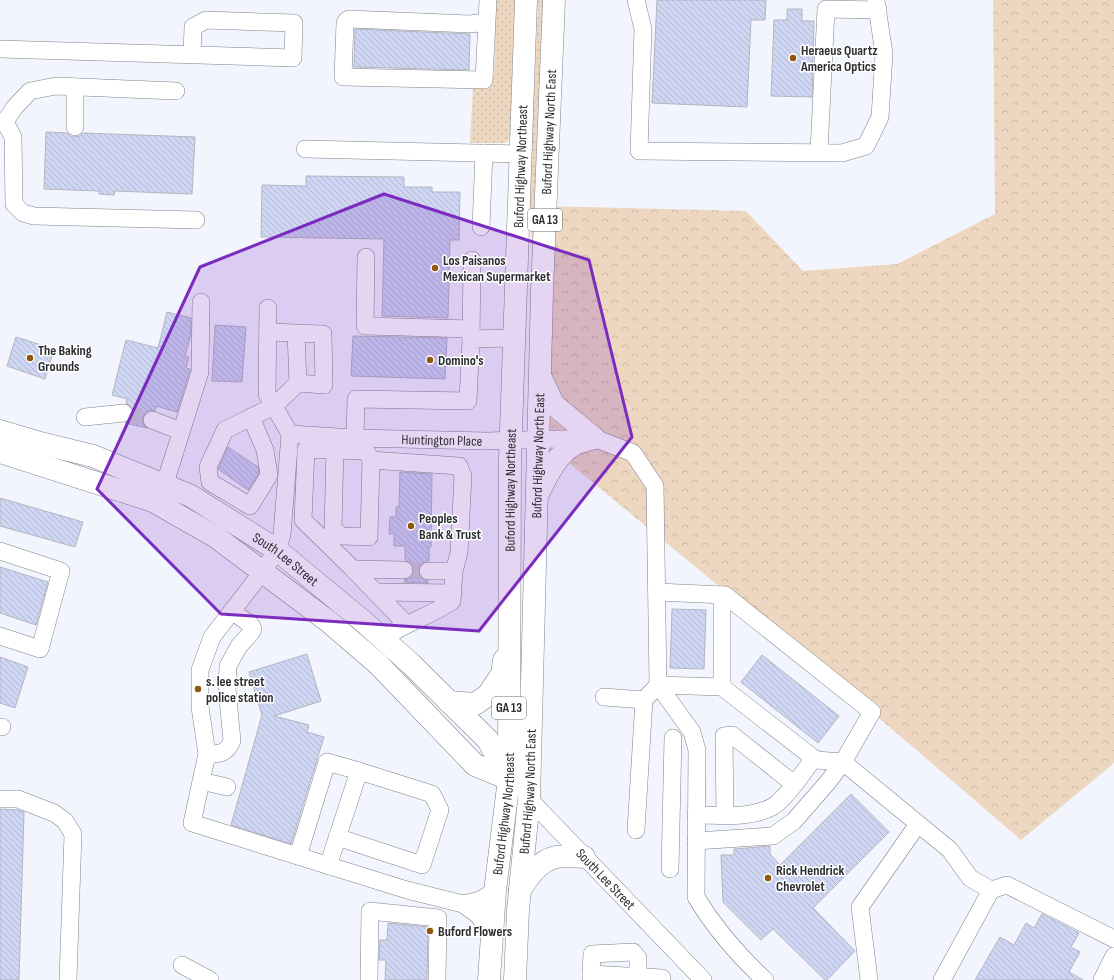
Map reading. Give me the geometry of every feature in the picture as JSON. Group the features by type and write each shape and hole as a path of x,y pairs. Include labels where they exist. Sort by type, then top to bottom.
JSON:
{"main road":[{"name":"Buford Highway North East","path":"519,900 529,799 540,377 554,0"},
{"name":"Buford Highway Northeast","path":"489,980 495,891 508,779 508,637 511,440 525,1"},
{"path":"540,377 554,405 594,438"},
{"name":"South Lee Street","path":"0,431 40,443 93,456 191,496 277,550 411,664 488,740 508,779 529,799"},
{"path":"537,496 548,471 565,452 574,444 594,438"},
{"name":"South Lee Street","path":"0,452 153,501 216,537 328,621 378,664 475,765 508,779"},
{"path":"449,702 475,704 488,695 502,674 508,637"},
{"path":"519,900 528,877 543,863 556,857 584,857"},
{"name":"GA 13","path":"515,980 519,900"}],"street":[{"path":"486,22 470,24 347,20 345,23 343,77 484,80 488,0"},
{"path":"636,0 643,29 639,151 842,153 866,146 880,117 884,54 877,5 826,9 819,152"},
{"path":"0,50 293,58 294,23 206,20 193,27 192,55"},
{"path":"176,91 56,86 30,91 3,122 13,137 14,204 23,213 34,216 196,220"},
{"path":"75,87 75,127"},
{"path":"305,149 521,154"},
{"path":"481,227 484,153"},
{"path":"366,257 365,326 514,338"},
{"path":"355,438 356,398 468,401 472,260"},
{"path":"163,484 167,477 200,372 201,302"},
{"path":"268,308 267,394 290,434 306,449 335,450 366,452 371,460 369,537 342,536 333,529 335,450"},
{"path":"250,506 210,482 208,467 225,430 274,406 298,383 324,385 323,334 268,332"},
{"path":"296,333 298,383"},
{"path":"85,417 124,413"},
{"path":"239,526 269,475 265,450 251,417"},
{"path":"152,420 182,431"},
{"path":"290,434 282,535 277,550 263,572 212,637 200,670 200,707 208,754 192,823 407,890 463,904 478,915 492,935"},
{"name":"Huntington Place","path":"290,434 355,438 479,441 594,438"},
{"path":"594,438 633,453 655,486 658,685 692,732 697,750 696,897 707,915 751,967 766,980"},
{"path":"302,520 306,449"},
{"path":"371,460 459,466 463,476 459,553 454,571 452,601 406,624 383,639"},
{"path":"283,518 302,520 353,569 406,624"},
{"path":"0,551 61,571 40,649 0,636"},
{"path":"353,569 404,570"},
{"path":"428,571 454,571"},
{"path":"375,592 453,594"},
{"path":"657,592 725,595 872,712 843,762 828,782 794,821 773,836 696,841"},
{"path":"722,595 722,687"},
{"path":"208,754 220,754 229,749 232,742 227,688 228,666 239,646 253,629 251,625 232,611"},
{"path":"636,830 644,700 658,685 722,687 816,760 843,762 950,850 970,878 991,890"},
{"path":"604,697 644,700"},
{"path":"725,815 724,736 732,735 794,784"},
{"path":"670,869 673,738"},
{"path":"696,815 748,815 773,807 788,792 814,758"},
{"path":"298,856 327,762 432,794 440,810 422,865 337,836"},
{"path":"328,866 359,771"},
{"path":"201,781 227,787"},
{"path":"0,798 18,799 54,813 65,821 72,834 68,980"},
{"name":"South Lee Street","path":"529,799 703,980"},
{"path":"869,980 860,907 918,824"},
{"path":"942,980 991,890 1007,885 1114,939"},
{"path":"463,904 480,900 495,891"},
{"path":"369,980 370,911 438,918 437,980"},
{"path":"638,977 638,958 633,952 592,954 591,977 638,977 662,979 677,953"},
{"path":"1102,980 1114,956"},
{"path":"182,964 210,980"}],"highlighted area":[{"path":"384,194 589,260 632,437 479,631 221,614 97,489 200,267"}],"green space":[{"path":"496,0 514,0 515,2 510,137 507,142 504,143 470,143 473,87 492,81 494,76"},
{"path":"538,0 546,0 537,242 532,242 529,215"},
{"path":"993,0 1114,0 1114,763 1021,840 892,729 534,434 545,206 746,211 803,271 897,264 995,214"}],"building":[{"path":"657,0 766,0 765,20 751,20 747,107 652,103"},
{"name":"Heraeus Quartz America Optics","path":"787,9 802,9 802,21 814,21 812,97 771,96 774,20 787,20"},
{"path":"355,29 470,34 469,70 354,67"},
{"path":"46,132 67,133 70,136 75,137 80,136 83,133 195,137 192,194 115,191 114,195 99,194 99,191 44,189"},
{"path":"306,176 404,177 404,187 432,187 432,192 460,192 459,240 450,240 448,318 382,316 384,239 261,237 262,185 306,186"},
{"path":"167,312 191,318 191,334 185,356 189,357 186,368 190,370 177,412 156,406 155,411 150,410 143,416 142,422 147,428 125,423 130,421 133,417 134,412 132,407 126,404 127,399 112,395 126,340 158,348"},
{"path":"215,325 246,327 242,382 212,381"},
{"path":"353,336 447,338 445,379 351,376"},
{"name":"The Baking Grounds","path":"16,337 54,349 45,379 7,366"},
{"path":"228,447 258,467 259,473 248,490 218,469"},
{"name":"Peoples Bank & Trust","path":"400,472 432,474 431,547 429,547 429,561 419,566 418,571 423,580 428,581 428,583 404,582 404,580 409,579 413,575 413,566 405,560 405,546 394,546 394,534 389,534 390,517 396,517 396,507 399,507"},
{"path":"0,498 83,522 75,547 0,526"},
{"path":"0,567 48,582 36,625 0,613"},
{"path":"672,609 706,610 704,669 670,668"},
{"path":"307,654 321,701 274,716 309,725 307,732 324,737 291,844 231,825 262,715 249,672"},
{"path":"762,655 839,716 818,743 741,682"},
{"path":"0,657 28,667 15,708 0,703"},
{"path":"851,794 889,832 813,908 855,951 827,980 825,980 773,929 761,940 723,902 721,855 734,855 734,849 770,846 770,854 780,865"},
{"path":"0,809 18,810 24,812 19,980 0,980"},
{"path":"1042,914 1079,933 1071,947 1080,952 1069,972 1083,980 975,980 1000,937 1014,945 1026,923 1034,928"},
{"path":"388,923 428,927 427,980 385,980 386,960 379,960 380,940 387,940"}],"tunnel":[{"path":"124,413 152,420"},
{"path":"404,570 428,571"}],"place":[{"name":"Heraeus Quartz America Optics","path":"793,58"},
{"name":"Los Paisanos Mexican Supermarket","path":"435,268"},
{"name":"The Baking Grounds","path":"30,358"},
{"name":"Domino's","path":"430,360"},
{"name":"Peoples Bank & Trust","path":"411,526"},
{"name":"s. lee street police station","path":"198,689"},
{"name":"Rick Hendrick Chevrolet","path":"768,878"},
{"name":"Buford Flowers","path":"430,931"}]}
